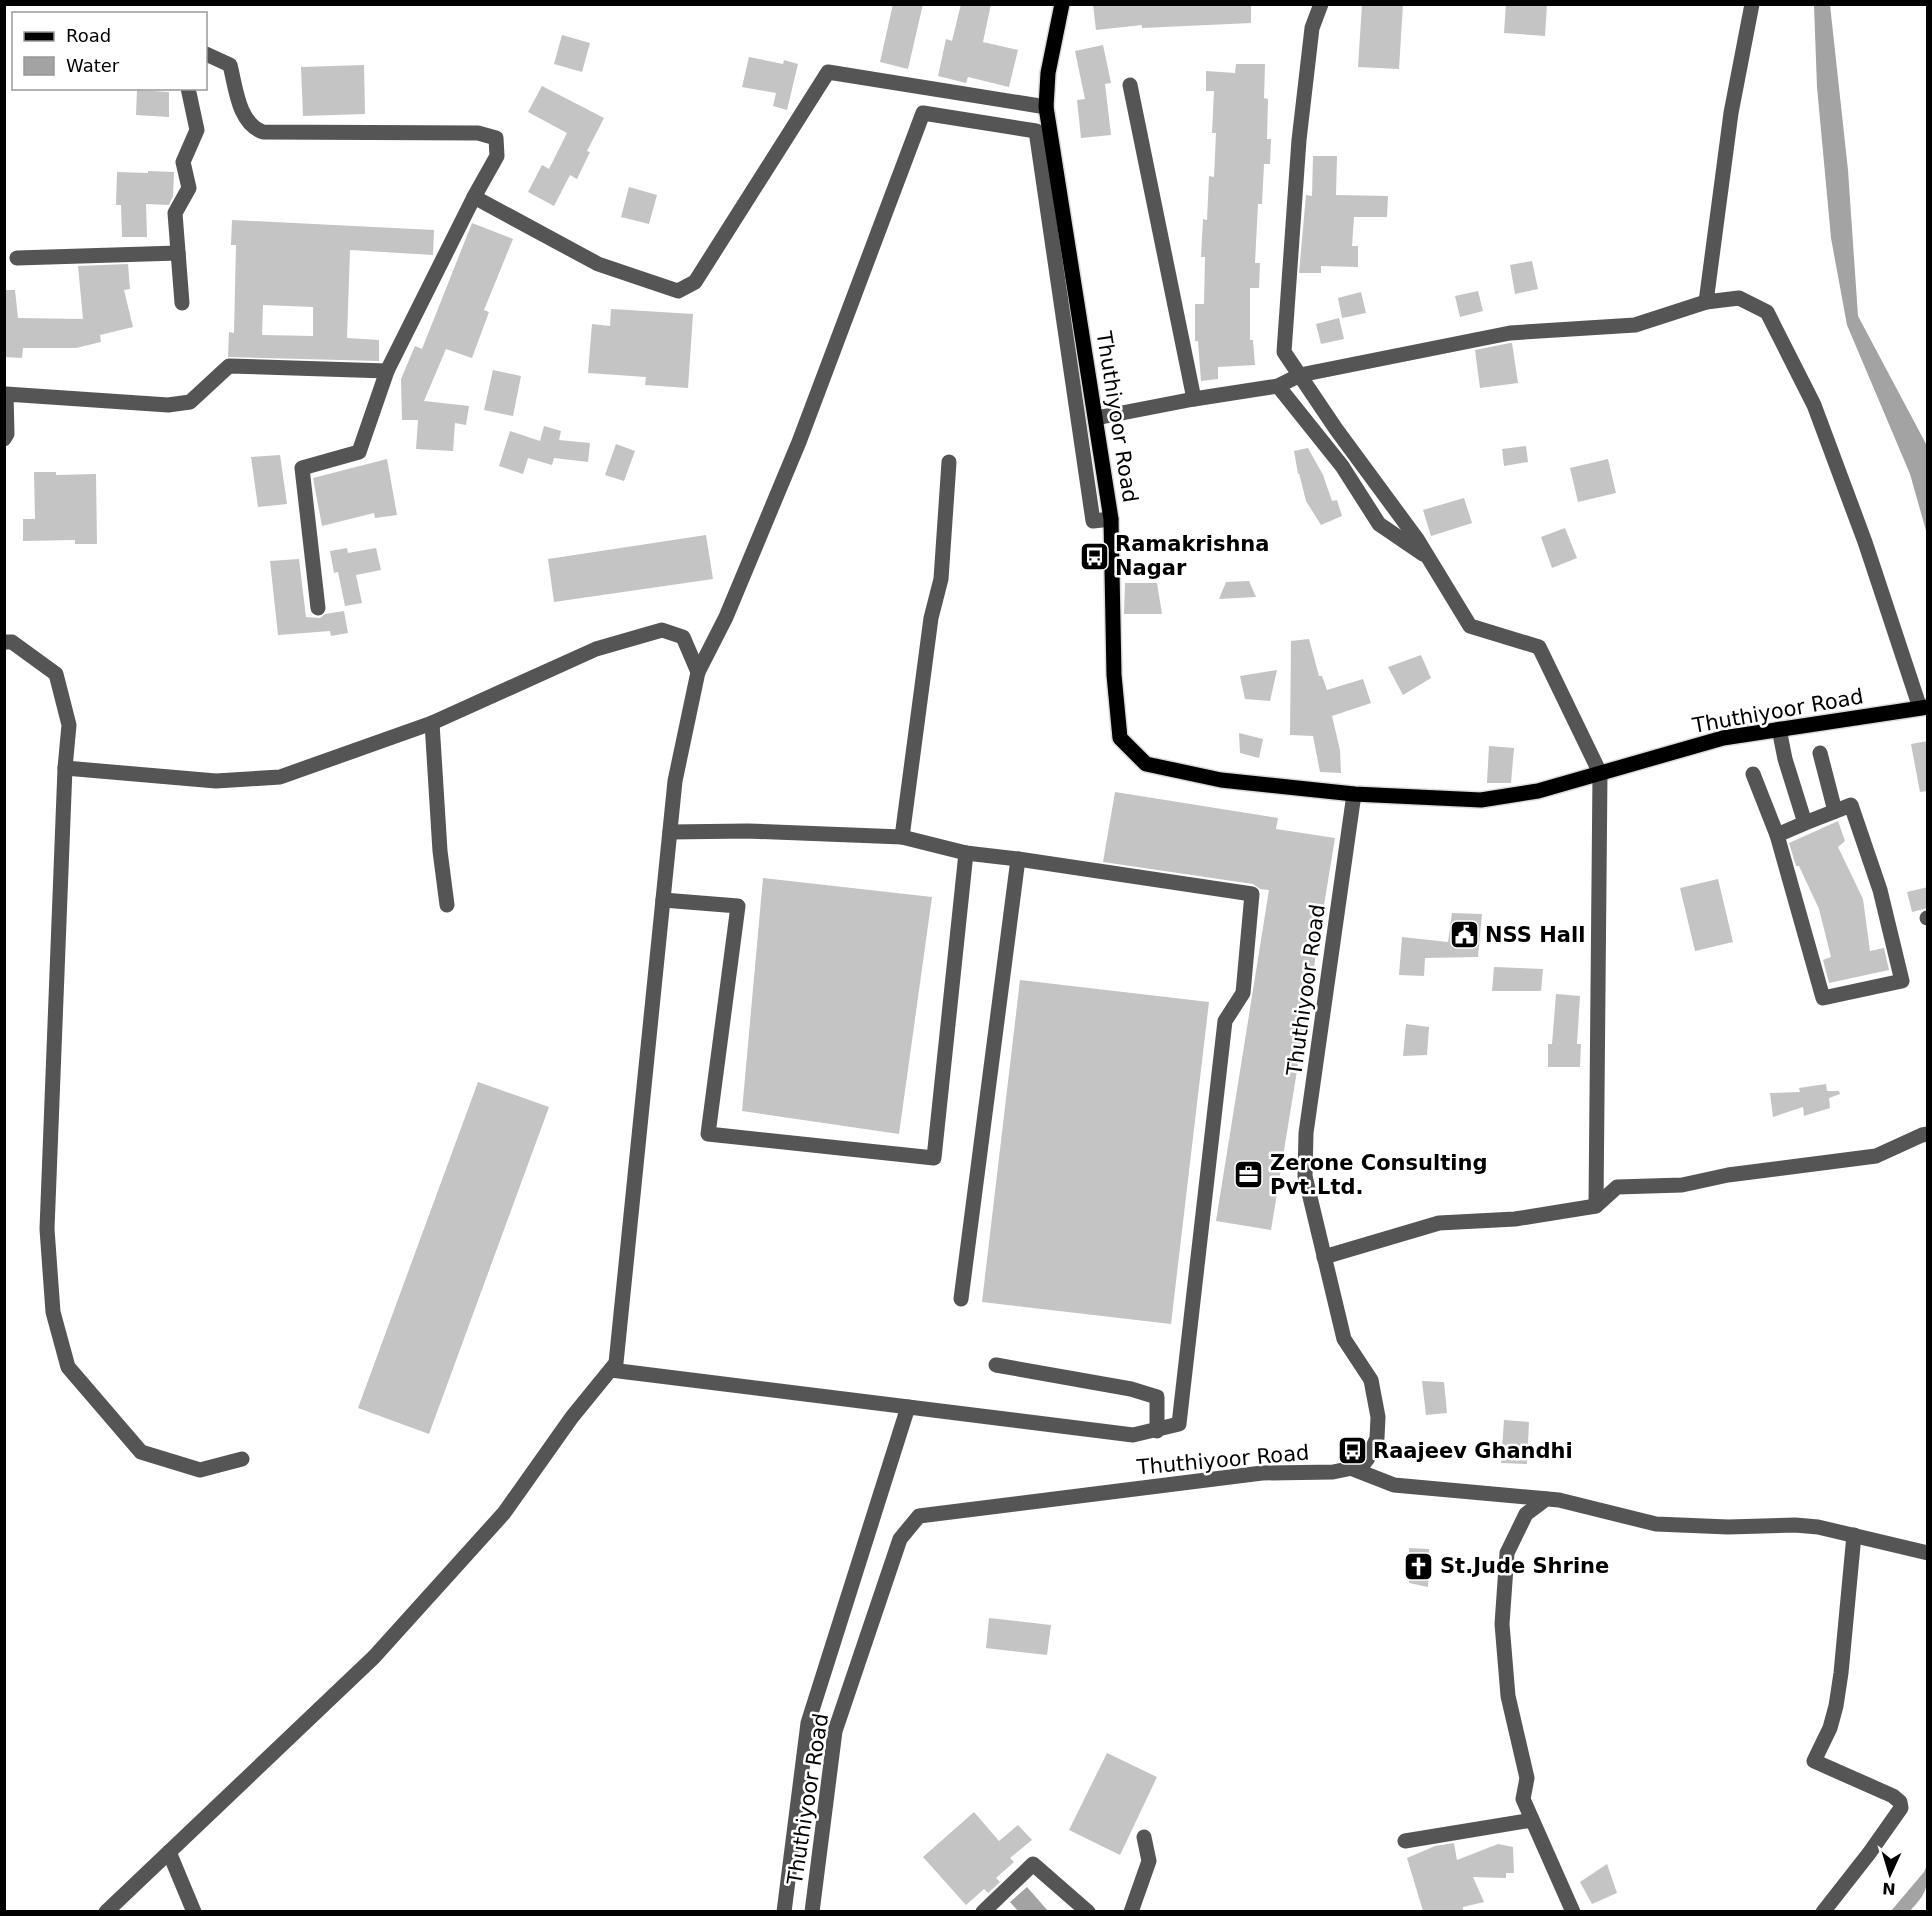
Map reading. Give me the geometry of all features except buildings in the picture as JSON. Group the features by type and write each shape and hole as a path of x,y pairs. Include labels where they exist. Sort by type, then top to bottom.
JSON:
{"main road":[{"name":"Thuthiyoor Road","path":"1062,4 1048,73 1046,107 1111,519 1114,675 1120,738 1146,764 1221,780 1354,794 1481,800 1538,791 1723,738 1924,707"}],"street":[{"path":"1321,4 1312,28 1299,140 1284,352 1336,429 1431,560 1470,626 1539,647 1600,773 1596,1206"},
{"path":"1706,302 1731,112 1752,4"},
{"path":"207,54 230,65 242,110 252,128 263,132 478,134 496,138 497,156 474,197 387,371 359,452 302,468 318,608"},
{"path":"474,197 598,264 678,291 695,282 828,72 1046,107"},
{"path":"1130,85 1194,399"},
{"path":"182,303 175,213 189,188 183,162 196,130 188,90"},
{"path":"106,1911 374,1657 504,1513 572,1418 616,1363 675,781 698,672 726,617 799,442 923,113 1036,131 1093,521 1111,519"},
{"path":"17,258 178,253"},
{"path":"1096,418 1278,386 1300,375 1510,333 1635,325 1706,302 1739,298 1767,312 1814,405 1924,707"},
{"path":"4,440 7,434 6,394 168,405 190,402 229,366 387,371"},
{"path":"1278,386 1342,466 1379,524 1431,560"},
{"path":"902,837 931,618 941,579 949,462"},
{"path":"65,768 216,781 280,777 432,723 596,649 662,630 683,637 698,672"},
{"path":"4,642 12,642 56,674 69,724 65,768 47,1229 53,1312 68,1367 141,1452 200,1470 242,1459"},
{"path":"432,723 440,851 447,904"},
{"path":"1779,729 1785,759 1805,823"},
{"path":"1820,753 1835,811"},
{"path":"1753,774 1777,836 1823,998 1902,981 1880,890 1851,805 1777,836"},
{"name":"Thuthiyoor Road","path":"812,1911 836,1731 900,1539 919,1516 1262,1473 1333,1472 1362,1466 1368,1458 1377,1438 1378,1417 1371,1380 1344,1339 1305,1176 1306,1133 1354,794"},
{"path":"611,1370 1133,1435 1179,1424 1225,1022 1243,993 1252,894 966,853 902,837 748,831 670,832"},
{"path":"663,900 738,906 708,1134 934,1158 966,853"},
{"path":"961,1299 1018,859"},
{"path":"1324,1257 1439,1223 1515,1219 1596,1206 1617,1187 1682,1185 1728,1175 1876,1156 1928,1134"},
{"path":"996,1365 1131,1389 1156,1397 1157,1431"},
{"path":"784,1911 808,1723 908,1407"},
{"path":"1353,1469 1394,1485 1546,1499 1595,1508 1656,1524 1818,1527 1928,1553"},
{"path":"1546,1499 1526,1514 1508,1553 1502,1624 1508,1696 1527,1778 1523,1799 1574,1911"},
{"path":"1823,1911 1870,1852 1901,1808 1900,1803 1893,1796 1814,1761 1830,1728 1836,1706 1854,1535"},
{"path":"1405,1841 1533,1820"},
{"path":"1131,1911 1149,1861 1144,1837"},
{"path":"169,1852 194,1911"},
{"path":"983,1911 1033,1864 1089,1911"}],"water":[{"path":"1814,5 1830,5 1848,170 1858,316 1928,449 1927,534 1910,474 1847,325 1831,238 1817,87"},
{"path":"1927,1865 1925,1891 1920,1900 1910,1911 1891,1911 1924,1872"},
{"path":"1027,1887 1048,1911 1018,1911 1010,1902"}],"place":[{"name":"Ramakrishna Nagar","path":"1094,556"},
{"name":"NSS Hall","path":"1464,935"},
{"name":"Zerone Consulting Pvt.Ltd.","path":"1249,1175"},
{"name":"Raajeev Ghandhi","path":"1352,1451"},
{"name":"St.Jude Shrine","path":"1419,1566"}]}
